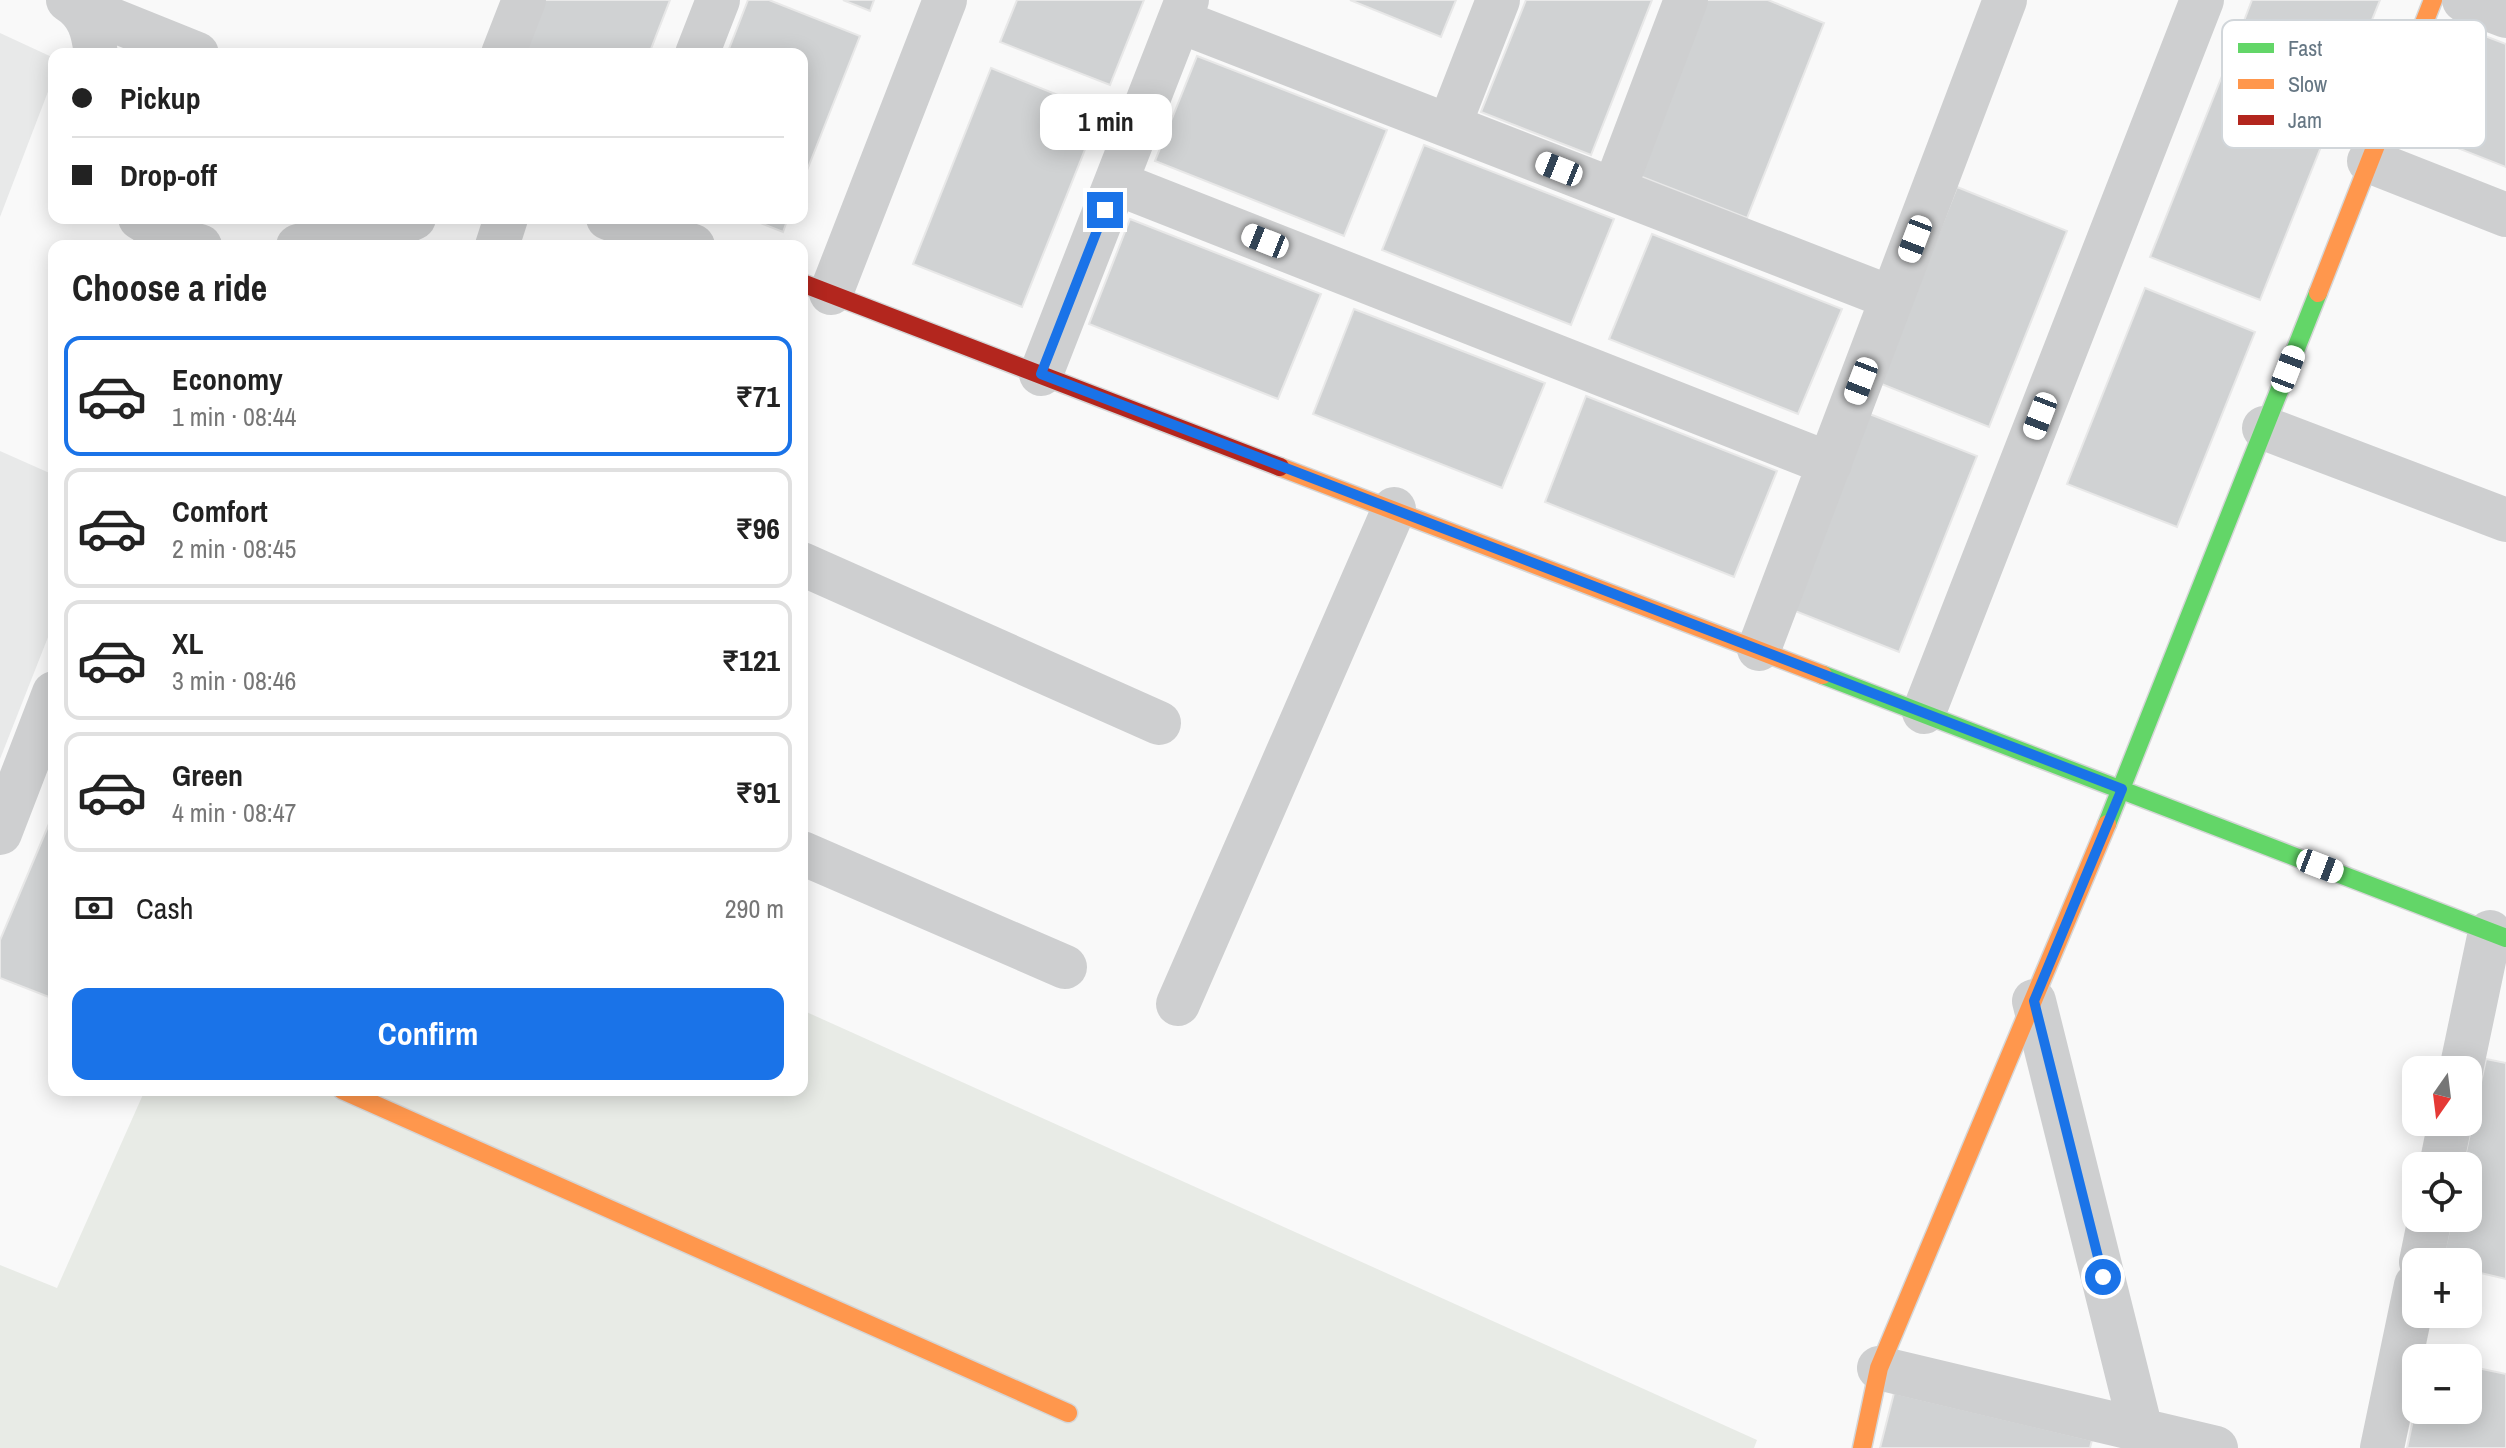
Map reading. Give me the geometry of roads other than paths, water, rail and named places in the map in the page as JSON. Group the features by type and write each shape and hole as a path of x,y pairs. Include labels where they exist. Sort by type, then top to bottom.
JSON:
{"street":[{"path":"505,48 524,0"},
{"path":"699,48 718,0"},
{"path":"945,0 817,288 2498,935 2465,1056"},
{"path":"1449,126 1498,0"},
{"path":"1614,190 1686,0"},
{"path":"1759,649 2005,0"},
{"path":"1924,712 2202,0"},
{"path":"2425,20 2433,0"},
{"path":"2464,0 2506,16"},
{"path":"73,3 92,27 95,48"},
{"path":"73,3 182,48"},
{"path":"1041,374 1183,11 1449,126 1892,298"},
{"path":"1862,1448 1879,1368 2122,789 2374,148"},
{"path":"2369,161 2506,215"},
{"path":"1116,183 1830,464"},
{"path":"333,240 385,231 401,224"},
{"path":"626,224 675,240"},
{"path":"2264,428 2506,520"},
{"path":"1178,1004 1394,509"},
{"path":"808,567 1159,723"},
{"path":"0,833 48,709"},
{"path":"808,856 1065,967"},
{"path":"2034,1001 2141,1430"},
{"path":"355,1096 1068,1413"},
{"path":"2382,1448 2407,1328"},
{"path":"1879,1368 2216,1448"}]}
